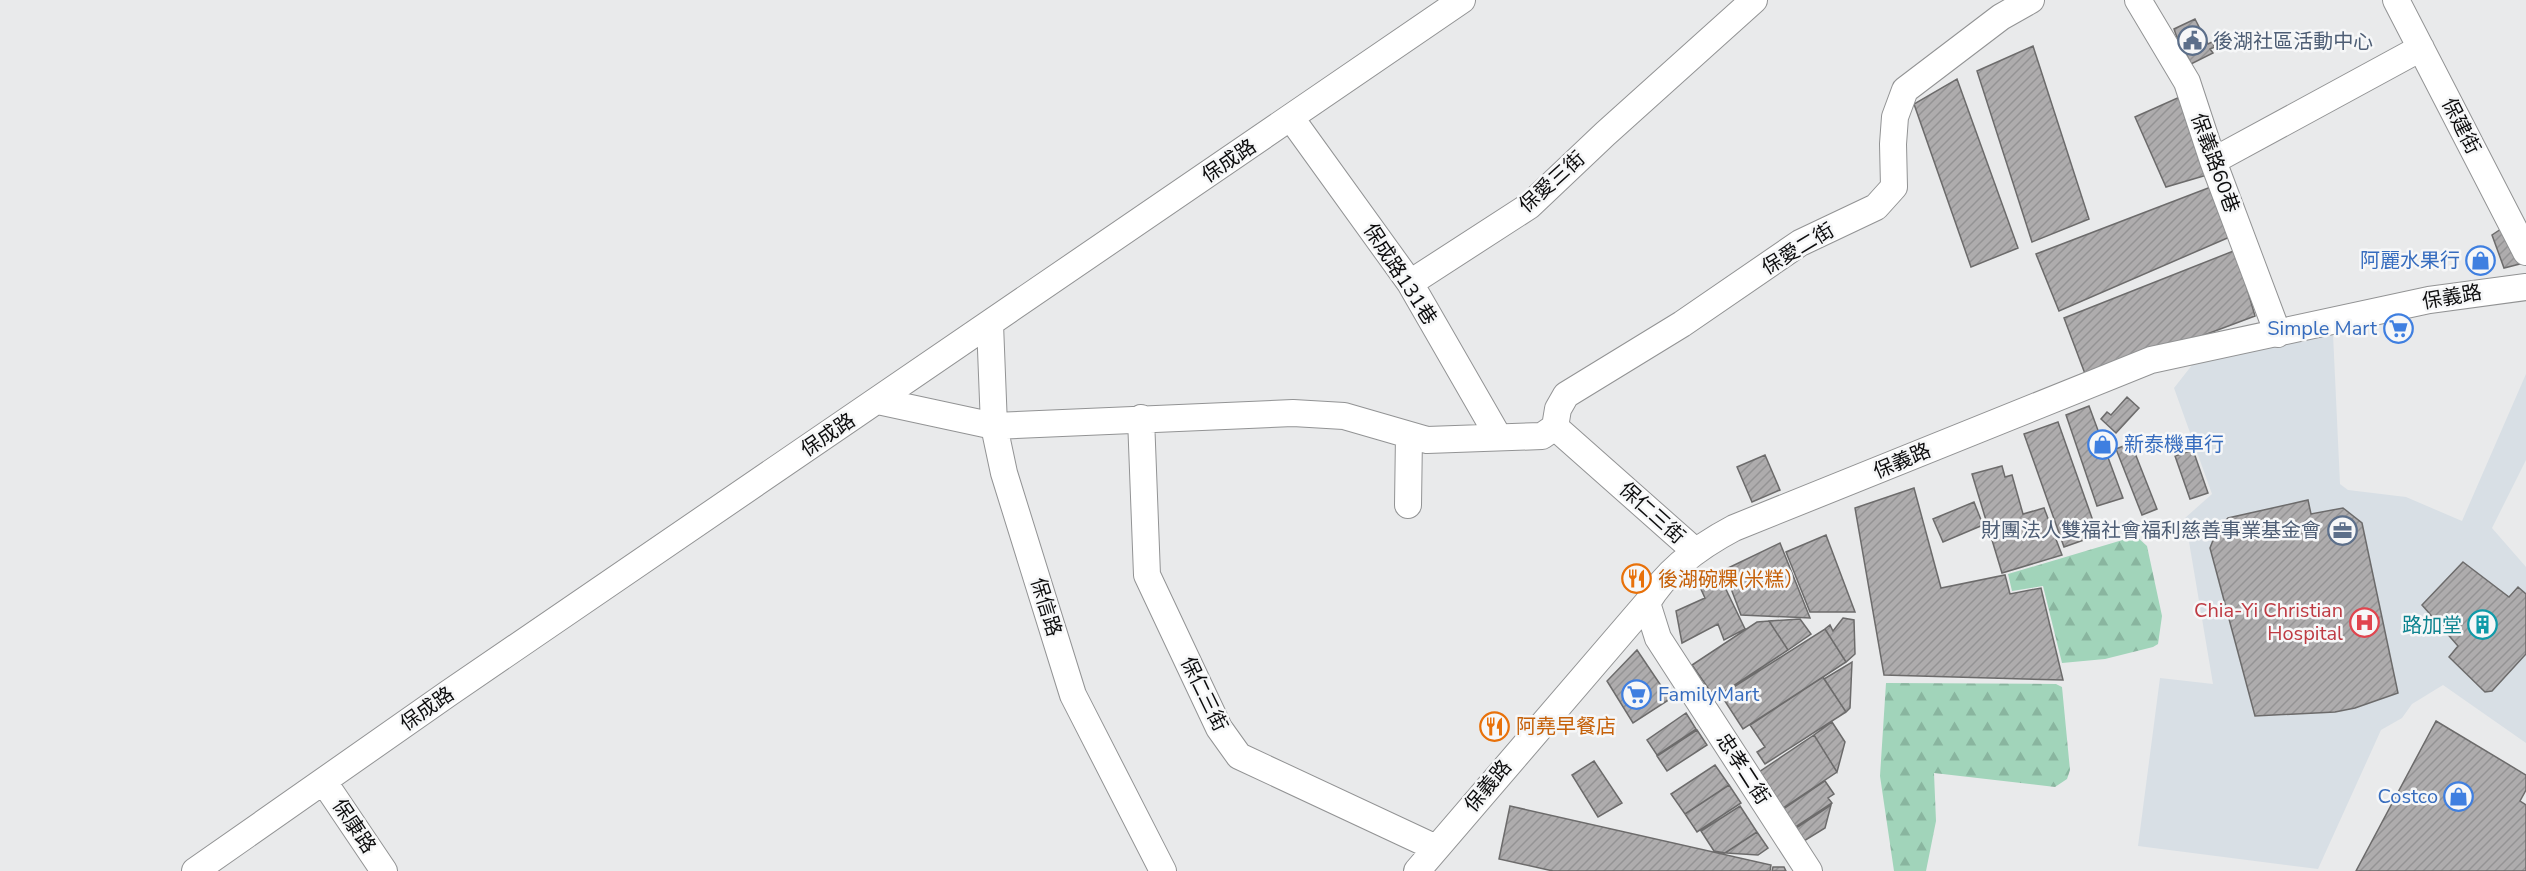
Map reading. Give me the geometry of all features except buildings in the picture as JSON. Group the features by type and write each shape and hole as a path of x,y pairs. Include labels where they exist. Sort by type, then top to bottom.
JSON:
{"street":[{"name":"保成路","path":"195,871 1462,0"},
{"name":"保愛三街","path":"1410,283 1529,206 1754,0"},
{"name":"保愛二街","path":"1555,427 1558,409 1566,394 1682,324 1800,243 1876,207 1894,187 1895,117 1905,90 2001,17 2031,0"},
{"name":"保義路60巷","path":"2138,0 2187,82 2212,161 2278,334"},
{"name":"保建街","path":"2396,0 2526,252"},
{"path":"2212,161 2421,48"},
{"name":"保成路131巷","path":"1291,118 1410,283 1498,436"},
{"name":"保義路","path":"1417,871 1647,603 1657,586 1695,551 1734,528 2151,360 2429,300 2526,287"},
{"name":"保信路","path":"990,324 994,426 1004,473 1073,695 1164,871"},
{"path":"878,400 994,426 1293,413 1344,416 1427,440 1542,436 1555,427"},
{"name":"保仁三街","path":"1141,418 1147,575 1219,728 1239,756 1436,848"},
{"name":"保仁三街","path":"1555,427 1695,551"},
{"path":"1408,505 1409,435"},
{"name":"忠孝二街","path":"1647,603 1658,638 1809,871"},
{"name":"保康路","path":"324,782 384,871"}],"shaded area":[{"name":"Chia-Yi Christian Hospital","path":"2333,334 2340,484 2348,490 2406,497 2462,521 2526,374 2526,460 2492,528 2526,567 2526,743 2443,685 2412,704 2402,718 2381,730 2318,869 2138,846 2160,678 2213,684 2185,518 2212,494 2174,388 2196,360"}],"green space":[{"path":"2136,536 2147,546 2162,616 2158,644 2105,659 2062,663 2043,586 2012,591 2008,574"},
{"path":"1886,683 2056,684 2062,687 2070,770 2067,779 2055,787 1934,773 1936,821 1926,871 1894,871 1880,776"}],"place":[{"name":"後湖社區活動中心","path":"2192,41"},
{"name":"阿麗水果行","path":"2481,260"},
{"name":"Simple Mart","path":"2398,328"},
{"name":"新泰機車行","path":"2103,444"},
{"name":"財團法人雙福社會福利慈善事業基金會","path":"2342,530"},
{"name":"後湖碗粿(米糕）","path":"1637,579"},
{"name":"Chia-Yi Christian Hospital","path":"2364,622"},
{"name":"路加堂","path":"2483,625"},
{"name":"FamilyMart","path":"1637,694"},
{"name":"阿堯早餐店","path":"1495,726"},
{"name":"Costco","path":"2459,796"}]}
